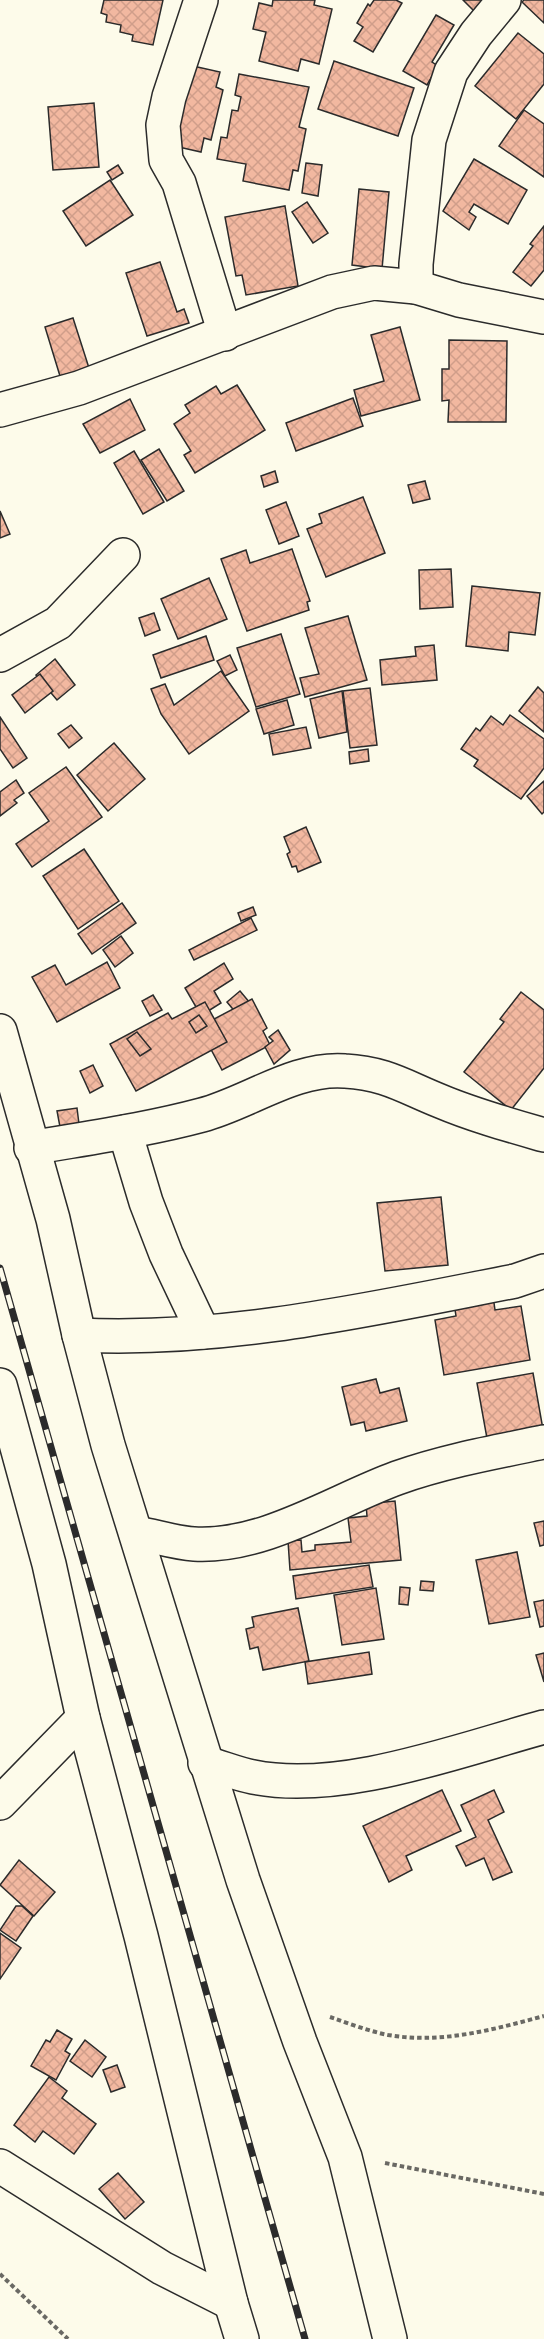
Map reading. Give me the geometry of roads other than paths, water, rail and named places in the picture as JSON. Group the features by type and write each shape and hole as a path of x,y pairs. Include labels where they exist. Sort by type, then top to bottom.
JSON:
{"street":[{"path":"201,0 169,97 163,125 166,160 179,183 225,334"},
{"path":"416,287 416,264 429,140 451,72 476,34 504,0"},
{"path":"0,410 79,388 332,292 374,283 416,287 459,300 544,317"},
{"path":"0,655 58,623 123,555"},
{"path":"0,1031 31,1148 53,1219 79,1335 108,1445 205,1763 286,2002 345,2157 390,2339"},
{"path":"31,1148 125,1132 204,1115 306,1076 343,1070 390,1078 477,1115 544,1135"},
{"path":"125,1132 146,1202 166,1254 203,1332"},
{"path":"79,1335 152,1337 273,1325 515,1281 544,1271"},
{"path":"0,1385 49,1564 83,1718 144,1947 231,2303 242,2339"},
{"path":"136,1533 194,1544 237,1540 338,1506 398,1478 466,1458 544,1442"},
{"path":"0,1803 83,1718"},
{"path":"205,1763 254,1777 299,1781 350,1777 416,1762 544,1727"},
{"path":"0,2166 162,2268 231,2303"}],"railway":[{"path":"0,1268 305,2339"}]}
